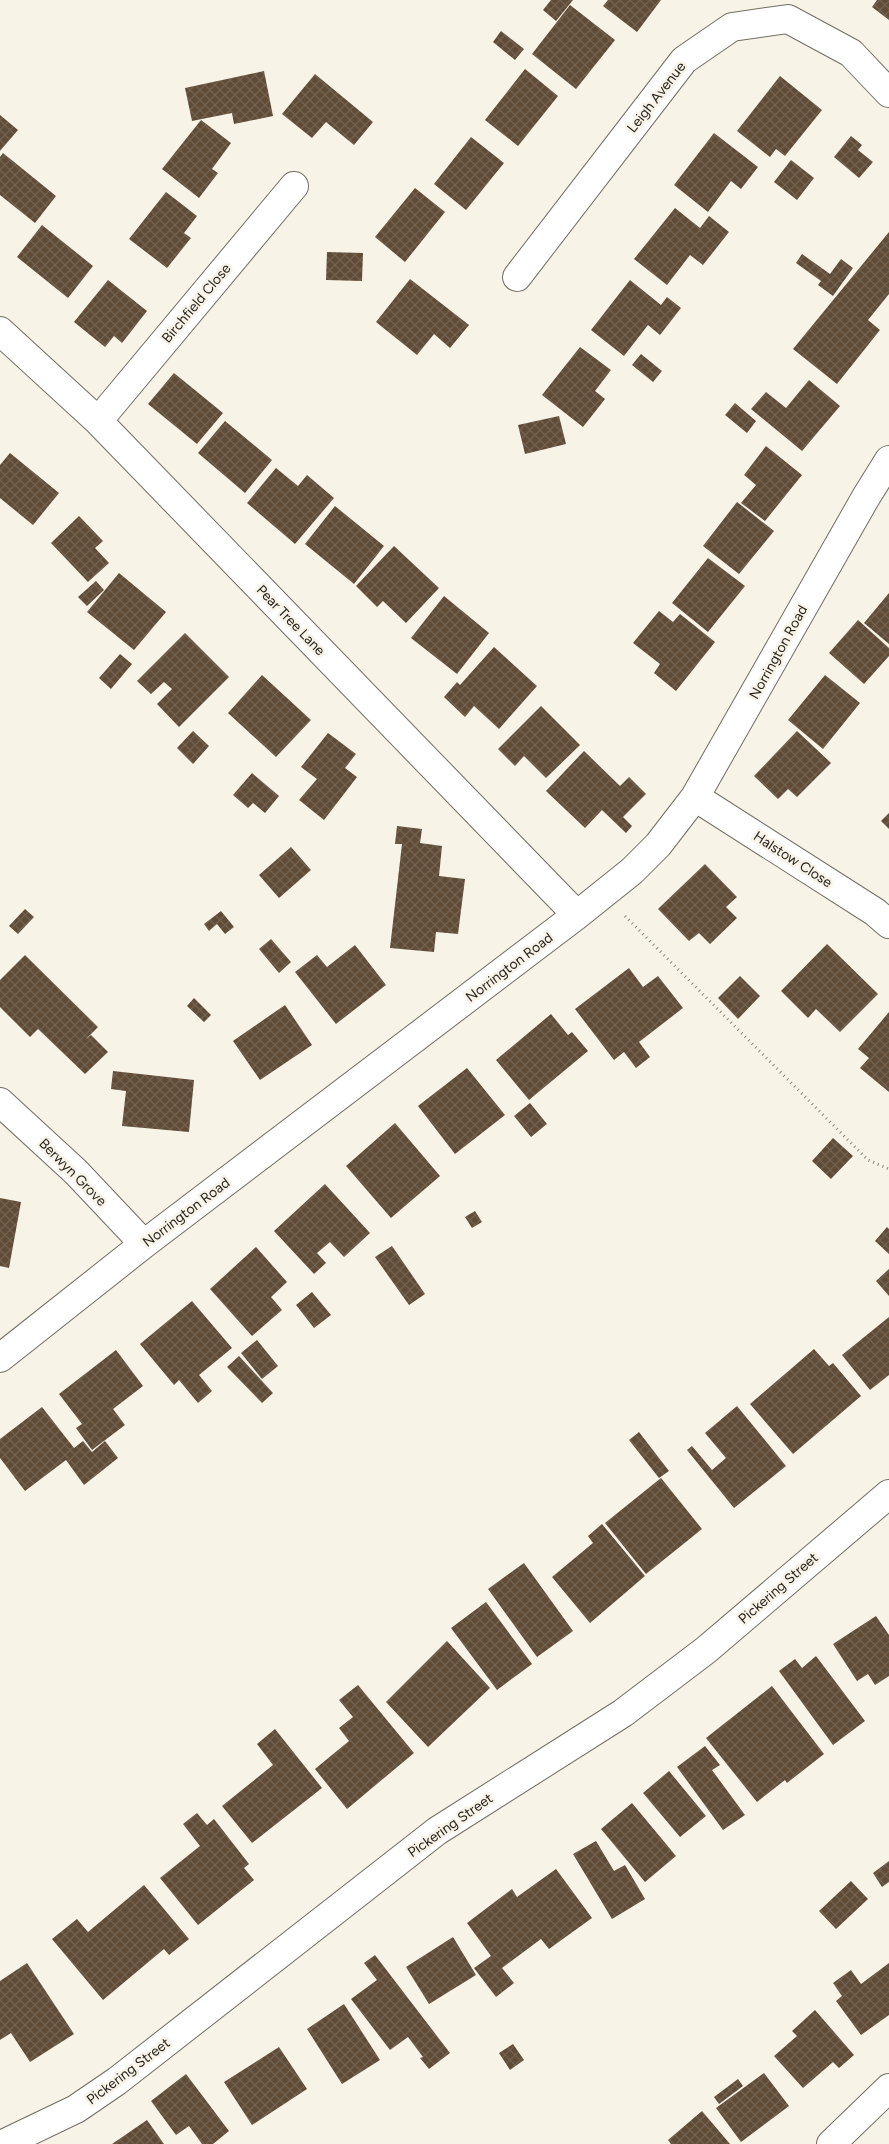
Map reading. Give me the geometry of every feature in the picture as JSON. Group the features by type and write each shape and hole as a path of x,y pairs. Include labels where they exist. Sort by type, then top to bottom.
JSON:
{"street":[{"name":"Leigh Avenue","path":"517,277 684,60 732,27 788,19 850,53 889,93"},
{"name":"Birchfield Close","path":"98,421 294,186"},
{"name":"Pear Tree Lane","path":"0,330 98,421 577,915"},
{"name":"Norrington Road","path":"0,1358 144,1244 577,915 632,871 658,845 694,797 866,496 889,460"},
{"name":"Halstow Close","path":"694,797 875,912 889,924"},
{"name":"Berwyn Grove","path":"0,1102 76,1172 144,1244"},
{"name":"Pickering Street","path":"3,2144 76,2110 118,2081 437,1831 623,1713 706,1650 889,1494"},
{"path":"831,2144 889,2088"}],"path":[{"path":"603,894 868,1160 889,1170"}],"building":[{"path":"551,0 573,0 556,21 543,10"},
{"path":"608,0 661,0 637,32 603,6"},
{"path":"877,0 889,0 889,20 872,7"},
{"path":"570,5 615,40 576,89 532,54"},
{"path":"501,31 524,49 515,60 493,42"},
{"path":"525,69 558,96 518,146 485,120"},
{"path":"264,71 273,116 234,124 232,113 192,121 185,88"},
{"path":"315,74 373,122 354,145 326,122 312,138 282,114"},
{"path":"780,76 822,110 785,156 776,149 770,157 737,131"},
{"path":"0,115 18,130 0,151"},
{"path":"201,120 231,143 212,169 218,173 199,198 162,169"},
{"path":"714,133 758,167 741,189 731,181 708,212 674,185"},
{"path":"851,136 862,145 858,150 873,162 859,178 834,157"},
{"path":"471,137 504,163 466,210 434,184"},
{"path":"3,153 56,196 35,223 0,195 0,157"},
{"path":"791,160 814,178 797,200 774,182"},
{"path":"415,188 445,212 405,262 375,237"},
{"path":"166,192 197,216 184,233 191,238 167,268 129,239"},
{"path":"675,208 700,228 709,216 729,232 703,265 690,255 667,285 634,259"},
{"path":"42,225 93,266 68,298 17,257"},
{"path":"889,232 889,294 868,320 880,330 837,384 793,349"},
{"path":"327,252 363,253 362,281 326,280"},
{"path":"802,254 830,274 841,259 853,268 833,296 818,285 821,281 796,263"},
{"path":"410,279 469,325 450,348 434,334 417,355 376,322"},
{"path":"108,280 147,311 122,343 114,336 105,347 74,322"},
{"path":"630,280 661,305 667,297 681,308 660,335 648,325 624,356 591,330"},
{"path":"580,347 611,370 595,391 605,399 583,427 542,395"},
{"path":"641,354 662,371 653,382 632,365"},
{"path":"174,373 223,413 197,444 148,404"},
{"path":"809,380 840,406 802,451 751,409 766,392 786,408"},
{"path":"735,403 756,421 747,433 725,415"},
{"path":"559,416 566,444 525,454 518,425"},
{"path":"225,421 272,460 245,493 198,453"},
{"path":"766,446 802,475 765,521 741,503 756,485 744,475"},
{"path":"10,453 59,493 33,525 0,498 0,465"},
{"path":"276,468 298,486 307,475 334,498 295,544 247,503"},
{"path":"737,502 774,531 739,574 703,546"},
{"path":"335,506 384,546 354,584 305,544"},
{"path":"79,516 103,541 95,548 109,563 88,582 51,543"},
{"path":"394,546 439,588 406,623 383,601 377,607 356,586"},
{"path":"708,558 745,586 708,632 672,603"},
{"path":"119,573 166,612 134,650 87,612"},
{"path":"96,581 104,590 87,606 78,597"},
{"path":"889,593 889,644 864,623"},
{"path":"444,596 489,633 457,674 411,638"},
{"path":"659,611 673,622 680,614 715,642 676,691 654,673 660,664 633,643"},
{"path":"858,620 889,648 889,656 864,684 829,653"},
{"path":"185,633 229,677 179,727 157,704 172,689 164,682 151,694 137,681"},
{"path":"494,647 537,686 499,729 474,706 465,717 444,697 457,682 460,685"},
{"path":"120,654 132,664 111,689 99,678"},
{"path":"262,675 311,720 276,757 228,713"},
{"path":"825,675 860,703 823,749 788,720"},
{"path":"541,706 580,745 546,778 524,756 515,766 498,749"},
{"path":"193,731 209,746 193,764 177,748"},
{"path":"797,731 831,763 797,797 788,789 778,799 754,776"},
{"path":"328,733 356,754 345,768 357,777 324,820 299,800 317,779 301,767"},
{"path":"584,751 620,786 629,777 646,794 623,817 632,826 626,833 602,810 585,828 546,791"},
{"path":"252,773 279,796 265,813 253,803 248,808 233,795"},
{"path":"889,813 889,829 881,821"},
{"path":"397,826 422,829 420,843 442,846 439,876 465,879 458,934 436,932 434,952 390,948 402,844 395,844"},
{"path":"291,847 311,870 279,898 259,875"},
{"path":"705,864 737,897 726,907 737,918 710,944 699,933 689,941 658,909"},
{"path":"25,909 34,917 18,934 9,926"},
{"path":"221,911 234,927 225,934 217,924 209,931 204,924"},
{"path":"271,939 291,962 279,973 259,949"},
{"path":"827,944 878,994 840,1032 816,1009 808,1018 781,991"},
{"path":"355,945 386,985 336,1024 295,972 317,955 327,967"},
{"path":"25,955 98,1027 85,1040 91,1035 108,1052 85,1074 38,1029 30,1037 0,1007 0,980"},
{"path":"629,968 643,987 658,976 683,1008 639,1042 650,1057 636,1068 624,1052 614,1060 575,1009"},
{"path":"740,976 760,996 738,1019 718,998"},
{"path":"194,998 211,1015 204,1022 187,1006"},
{"path":"285,1005 312,1045 260,1080 233,1041"},
{"path":"889,1012 889,1092 860,1068 869,1058 858,1049"},
{"path":"551,1014 568,1035 572,1032 588,1051 529,1100 496,1060"},
{"path":"467,1068 505,1115 455,1154 418,1106"},
{"path":"113,1071 194,1080 189,1132 122,1126 126,1091 111,1089"},
{"path":"530,1103 547,1124 531,1137 514,1116"},
{"path":"395,1123 440,1176 391,1218 346,1166"},
{"path":"833,1138 853,1156 831,1179 812,1161"},
{"path":"325,1184 370,1233 344,1257 330,1242 317,1253 326,1263 314,1274 274,1231"},
{"path":"0,1198 21,1202 9,1268 0,1266"},
{"path":"475,1211 482,1222 472,1228 465,1217"},
{"path":"887,1227 889,1229 889,1254 875,1241"},
{"path":"392,1246 425,1294 409,1305 375,1257"},
{"path":"256,1247 287,1282 271,1297 282,1310 252,1336 210,1289"},
{"path":"889,1269 889,1296 876,1281"},
{"path":"312,1292 331,1315 314,1328 296,1305"},
{"path":"192,1301 232,1348 199,1375 212,1391 198,1403 179,1380 174,1385 140,1344"},
{"path":"889,1317 889,1375 870,1390 842,1355"},
{"path":"257,1340 278,1366 262,1379 241,1353"},
{"path":"814,1349 829,1366 833,1363 861,1396 793,1454 750,1404"},
{"path":"116,1350 143,1386 113,1409 125,1425 92,1450 76,1428 82,1424 59,1394"},
{"path":"239,1356 273,1393 262,1403 227,1367"},
{"path":"737,1406 786,1466 734,1508 687,1450 692,1446 712,1470 726,1458 705,1433"},
{"path":"42,1407 74,1448 83,1441 92,1452 105,1441 118,1458 84,1485 66,1460 25,1491 0,1458 0,1439"},
{"path":"639,1432 669,1471 659,1478 629,1440"},
{"path":"661,1478 702,1529 646,1574 605,1523"},
{"path":"602,1524 645,1576 590,1623 552,1577 593,1543 588,1536"},
{"path":"524,1563 573,1631 537,1657 488,1589"},
{"path":"486,1602 532,1664 497,1690 451,1628"},
{"path":"876,1616 889,1635 889,1676 875,1685 868,1674 857,1681 833,1644"},
{"path":"447,1641 490,1688 428,1747 386,1702"},
{"path":"816,1656 865,1721 833,1745 779,1671 795,1659 802,1668"},
{"path":"358,1685 414,1753 347,1809 315,1769 349,1741 339,1728 353,1717 339,1700"},
{"path":"772,1686 824,1754 787,1783 785,1780 757,1802 706,1738"},
{"path":"275,1729 322,1788 252,1843 222,1806 273,1765 257,1744"},
{"path":"705,1746 720,1765 712,1770 745,1815 723,1830 677,1767"},
{"path":"669,1771 706,1816 680,1837 643,1793"},
{"path":"632,1803 676,1856 645,1882 601,1829"},
{"path":"197,1813 207,1825 214,1819 249,1864 244,1868 254,1880 198,1925 160,1878 200,1846 183,1824"},
{"path":"596,1841 614,1871 625,1865 645,1899 612,1919 573,1854"},
{"path":"889,1861 889,1882 882,1887 873,1873"},
{"path":"556,1869 592,1918 549,1949 541,1939 502,1968 514,1983 496,1997 474,1968 491,1956 467,1923 512,1889 517,1897"},
{"path":"851,1881 868,1899 836,1929 819,1911"},
{"path":"144,1885 189,1939 169,1955 164,1949 103,2000 52,1939 77,1919 88,1932"},
{"path":"453,1937 476,1975 429,2004 406,1967"},
{"path":"375,1955 450,2053 429,2069 420,2058 423,2057 408,2037 390,2050 351,1999 377,1980 364,1963"},
{"path":"27,1963 74,2034 30,2062 11,2033 0,2040 0,1981"},
{"path":"889,1963 889,2015 861,2035 836,2001 842,1996 833,1983 851,1970 861,1984"},
{"path":"344,2004 380,2060 342,2084 307,2029"},
{"path":"815,2010 854,2055 839,2068 833,2062 803,2088 774,2056 797,2036 792,2031"},
{"path":"513,2044 524,2060 510,2070 499,2053"},
{"path":"279,2047 307,2089 252,2125 224,2082"},
{"path":"764,2073 789,2106 741,2142 716,2108"},
{"path":"186,2074 229,2131 213,2144 202,2144 189,2126 176,2135 151,2101"},
{"path":"738,2079 743,2086 719,2104 714,2097"},
{"path":"702,2111 730,2144 671,2144 668,2140"},
{"path":"147,2120 164,2144 112,2144"}]}
